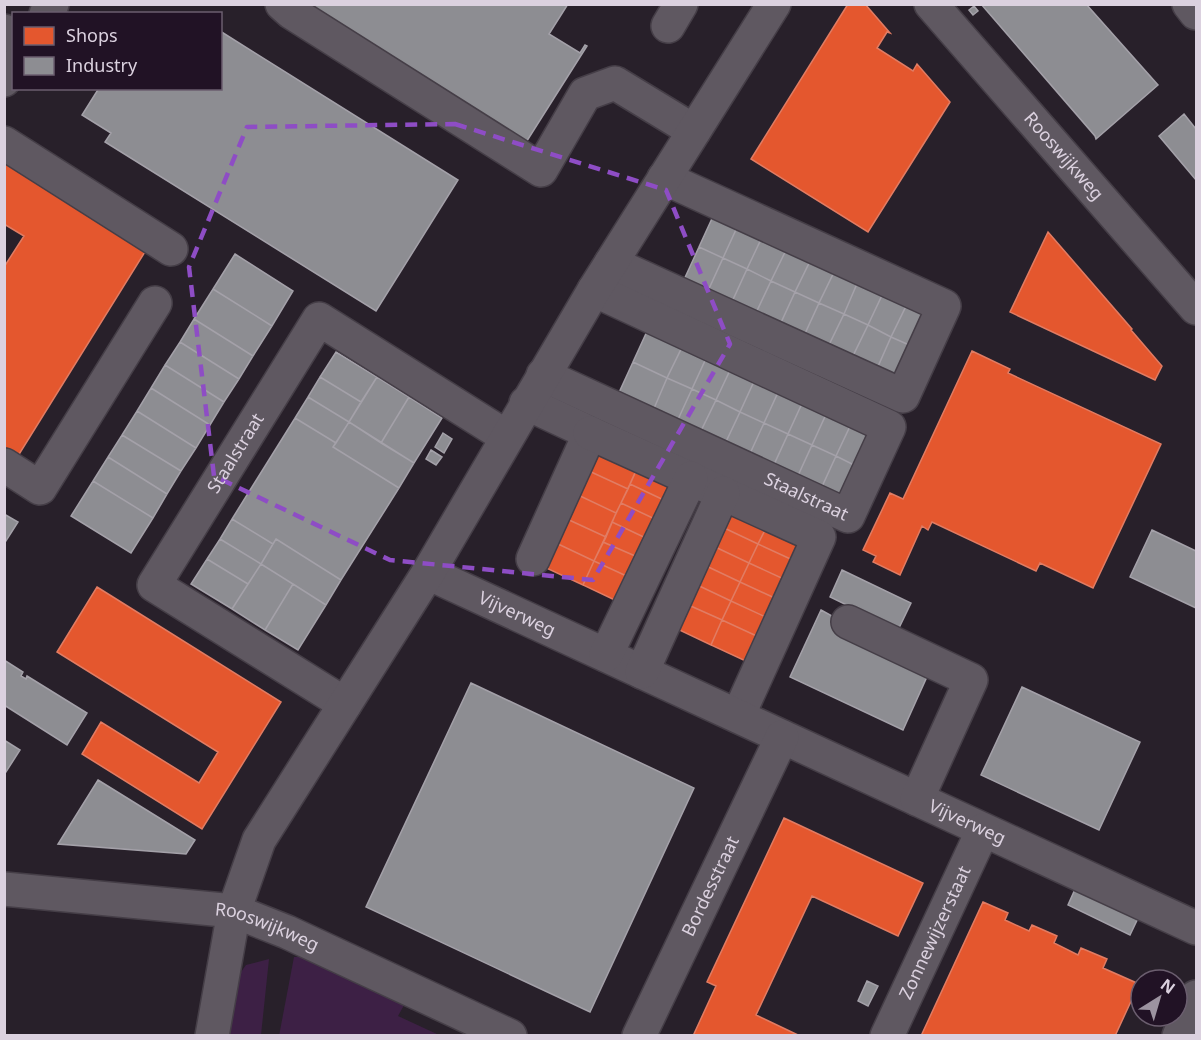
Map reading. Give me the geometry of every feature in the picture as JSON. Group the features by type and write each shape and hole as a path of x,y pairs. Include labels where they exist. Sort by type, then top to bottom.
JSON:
{"street":[{"path":"282,4 291,12 541,170 585,94 615,83 694,131"},
{"path":"212,1035 234,911 260,840 428,573 594,290 774,4"},
{"name":"Rooswijkweg","path":"931,4 1197,308"},
{"path":"1189,4 1197,13"},
{"path":"4,143 171,249"},
{"path":"611,263 903,396 944,306 664,178"},
{"name":"Staalstraat","path":"543,375 848,516 890,427 594,290"},
{"path":"4,465 40,488 155,303"},
{"name":"Staalstraat","path":"345,704 153,585 319,319 507,437"},
{"path":"526,403 819,537 738,716"},
{"path":"532,559 590,433"},
{"path":"606,655 691,478"},
{"path":"642,672 723,493"},
{"name":"Vijverweg","path":"428,573 1197,928"},
{"path":"848,622 971,680 916,799"},
{"name":"Bordesstraat","path":"639,1035 782,737"},
{"name":"Zonnewijzerstaat","path":"887,1035 983,830"},
{"name":"Rooswijkweg","path":"4,889 234,911 287,932 510,1035"},
{"path":"1179,1035 1197,997"}],"highlighted area":[{"path":"455,124 666,190 730,344 593,580 390,560 214,476 189,267 247,127"}],"shaded area":[{"path":"294,957 305,957 408,998 398,1016 439,1035 279,1036"},
{"path":"269,959 261,1035 225,1036 236,979 246,965"}],"building: Shops":[{"path":"848,4 865,4 890,33 887,32 877,48 913,71 917,64 950,102 868,232 751,159"},
{"path":"8,160 148,247 18,456 4,448 4,267 24,236 4,224 4,164"},
{"path":"1048,232 1162,366 1155,380 1010,312"},
{"path":"972,351 1010,369 1008,373 1161,444 1093,588 1040,563 1036,571 932,522 928,530 922,526 900,575 873,562 876,556 863,550 890,493 903,499"},
{"path":"601,446 639,464 628,489 589,471"},
{"path":"639,464 678,482 668,502 630,484"},
{"path":"589,471 628,489 616,513 578,495"},
{"path":"630,484 668,502 659,521 621,503"},
{"path":"578,495 616,513 606,537 567,519"},
{"path":"621,503 659,521 650,540 612,522"},
{"path":"729,506 768,524 758,544 720,526"},
{"path":"567,519 606,537 594,561 556,543"},
{"path":"612,522 650,540 642,559 603,542"},
{"path":"768,524 806,541 797,562 758,544"},
{"path":"720,526 758,544 749,563 711,545"},
{"path":"603,542 642,559 633,579 594,561"},
{"path":"556,543 594,561 583,585 544,567"},
{"path":"758,544 797,562 788,581 749,563"},
{"path":"711,545 749,563 740,582 702,564"},
{"path":"594,561 633,579 621,603 583,585"},
{"path":"749,563 788,581 779,600 740,582"},
{"path":"702,564 740,582 731,601 693,583"},
{"path":"740,582 779,600 770,619 731,601"},
{"path":"693,583 731,601 722,620 684,603"},
{"path":"97,587 281,702 202,829 82,754 101,722 199,783 218,752 57,652"},
{"path":"731,601 770,619 761,638 722,620"},
{"path":"684,603 722,620 711,645 673,627"},
{"path":"722,620 761,638 750,663 711,645"},
{"path":"784,818 923,883 898,936 812,896 756,1015 800,1036 693,1036 716,986 707,982"},
{"path":"983,902 1008,913 1005,920 1029,931 1032,925 1057,936 1054,943 1078,955 1081,948 1107,959 1103,968 1129,980 1129,1006 1115,1036 921,1036"}],"building: Industry":[{"path":"306,4 568,4 549,34 580,53 585,45 587,46 525,144"},
{"path":"981,4 1086,4 1158,85 1096,139"},
{"path":"974,6 978,11 973,15 969,10"},
{"path":"222,32 458,180 376,311 105,142 111,133 82,115 98,90 222,90"},
{"path":"1184,114 1196,129 1196,180 1159,136"},
{"path":"715,212 739,223 723,258 699,247"},
{"path":"739,223 763,235 747,269 723,258"},
{"path":"763,235 788,246 771,281 747,269"},
{"path":"788,246 812,257 795,292 771,281"},
{"path":"699,247 723,258 707,293 683,282"},
{"path":"235,254 293,291 272,326 213,289"},
{"path":"812,257 836,268 819,303 795,292"},
{"path":"723,258 747,269 731,304 707,293"},
{"path":"836,268 859,279 844,314 819,303"},
{"path":"747,269 771,281 755,315 731,304"},
{"path":"859,279 884,291 868,325 844,314"},
{"path":"771,281 795,292 779,327 755,315"},
{"path":"213,289 272,326 253,356 194,319"},
{"path":"884,291 908,302 891,337 868,325"},
{"path":"795,292 819,303 803,338 779,327"},
{"path":"908,302 932,313 916,348 891,337"},
{"path":"819,303 844,314 827,349 803,338"},
{"path":"844,314 868,325 851,360 827,349"},
{"path":"194,319 253,356 239,379 180,342"},
{"path":"868,325 891,337 876,371 851,360"},
{"path":"649,327 684,343 667,378 633,362"},
{"path":"891,337 916,348 900,383 876,371"},
{"path":"180,342 239,379 224,402 165,365"},
{"path":"684,343 708,354 692,389 667,378"},
{"path":"336,352 377,377 361,402 320,377"},
{"path":"708,354 732,366 716,400 692,389"},
{"path":"633,362 667,378 652,413 617,397"},
{"path":"165,365 224,402 210,425 151,388"},
{"path":"732,366 756,377 740,412 716,400"},
{"path":"320,377 361,402 349,422 308,397"},
{"path":"377,377 409,397 381,443 349,422"},
{"path":"756,377 780,388 764,423 740,412"},
{"path":"667,378 692,389 676,424 652,413"},
{"path":"151,388 210,425 196,448 137,411"},
{"path":"780,388 804,399 788,434 764,423"},
{"path":"692,389 716,400 699,435 676,424"},
{"path":"308,397 349,422 336,443 295,418"},
{"path":"409,397 442,418 414,463 381,443"},
{"path":"804,399 828,410 812,445 788,434"},
{"path":"716,400 740,412 724,446 699,435"},
{"path":"828,410 852,422 836,456 812,445"},
{"path":"137,411 196,448 181,471 122,435"},
{"path":"740,412 764,423 748,458 724,446"},
{"path":"295,418 336,443 333,447 399,488 341,580 276,539 273,544 232,519"},
{"path":"349,422 414,463 399,488 333,447"},
{"path":"852,422 876,432 860,468 836,456"},
{"path":"764,423 788,434 772,469 748,458"},
{"path":"443,433 452,439 444,453 435,447"},
{"path":"788,434 812,445 796,480 772,469"},
{"path":"122,435 181,471 167,494 108,457"},
{"path":"812,445 836,456 820,491 796,480"},
{"path":"431,450 442,457 436,465 426,459"},
{"path":"836,456 860,468 844,502 820,491"},
{"path":"108,457 167,494 153,518 93,481"},
{"path":"93,481 153,518 131,553 71,516"},
{"path":"4,514 18,522 4,544"},
{"path":"232,519 273,544 261,564 220,539"},
{"path":"1152,530 1196,551 1196,608 1130,577"},
{"path":"220,539 261,564 248,584 207,559"},
{"path":"276,539 341,580 326,605 261,564"},
{"path":"207,559 248,584 232,609 191,584"},
{"path":"261,564 293,584 265,630 232,609"},
{"path":"842,570 911,603 898,630 830,597"},
{"path":"293,584 326,605 298,650 265,630"},
{"path":"821,610 834,617 831,624 930,670 903,730 790,677"},
{"path":"4,660 23,672 21,676 26,679 27,676 87,713 67,745 4,705"},
{"path":"471,683 694,788 590,1012 366,907"},
{"path":"1022,687 1140,742 1099,830 981,775"},
{"path":"4,740 20,750 4,775"},
{"path":"98,780 195,840 186,854 58,844"},
{"path":"1076,887 1139,916 1130,935 1068,905"},
{"path":"867,981 878,986 868,1006 858,1001"}]}
